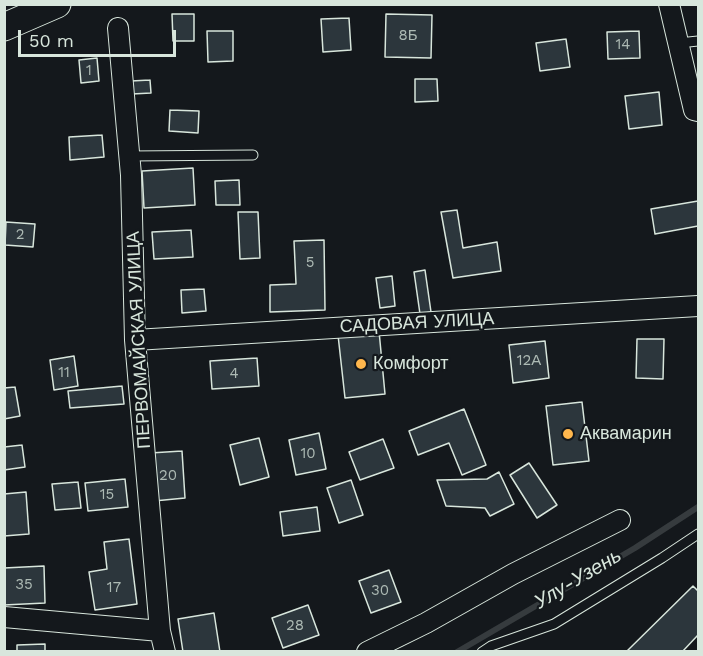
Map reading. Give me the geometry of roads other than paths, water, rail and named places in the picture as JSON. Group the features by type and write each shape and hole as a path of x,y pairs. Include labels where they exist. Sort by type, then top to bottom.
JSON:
{"main road":[{"path":"4,27 57,4"}],"street":[{"path":"669,4 689,42 694,110 699,111"},
{"name":"ПЕРВОМАЙСКАЯ УЛИЦА","path":"118,28 129,156 135,340 160,632 165,651"},
{"name":"САДОВАЯ УЛИЦА","path":"135,340 699,306"},
{"path":"367,651 426,623 513,574 620,520"},
{"path":"4,617 160,632"}],"lane":[{"path":"129,156 253,155"},
{"path":"482,651 490,646 554,624 699,534"}],"waterway":[{"name":"Улу-Узень","path":"457,652 635,548 698,507"}],"place":[{"name":"Комфорт","path":"361,364"},
{"name":"Аквамарин","path":"568,434"}]}
